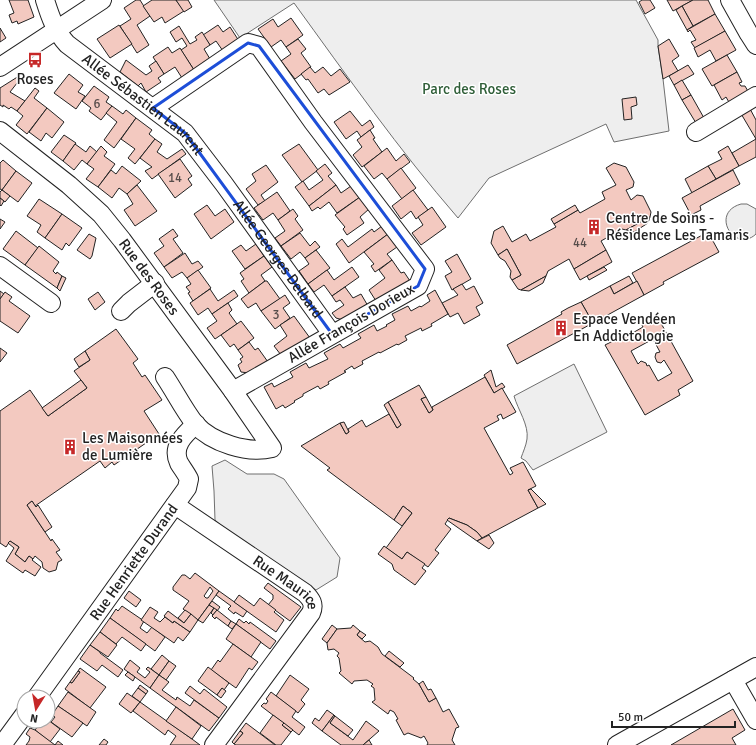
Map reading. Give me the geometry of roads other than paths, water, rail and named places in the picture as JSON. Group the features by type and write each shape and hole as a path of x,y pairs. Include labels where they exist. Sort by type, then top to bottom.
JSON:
{"street":[{"name":"Allée Sébastien Laurent","path":"45,0 56,30 67,44 185,133 224,184"},
{"path":"0,67 102,0"},
{"path":"730,0 756,45"},
{"name":"Allée François Dorieux","path":"153,108 248,44 259,46 313,122 425,269 418,286 233,391"},
{"path":"696,132 756,96"},
{"name":"Rue des Roses","path":"0,131 69,185 101,214 155,284 233,391 272,448 252,450 224,443 207,434 196,424"},
{"name":"Allée Georges Delbard","path":"224,184 332,334"},
{"path":"0,266 50,303"},
{"path":"121,311 129,303 155,284"},
{"path":"164,377 196,424"},
{"name":"Rue Henriette Durand","path":"43,689 187,488 189,482 187,475 179,462 177,448 180,440 196,424"},
{"name":"Rue Maurice","path":"175,505 305,592 312,602 313,608 311,613 214,745"},
{"path":"617,745 756,667"},
{"path":"733,680 756,720"},
{"path":"2,745 16,726"}],"place":[{"name":"Roses","path":"35,60"},
{"name":"Centre de Soins - Résidence Les Tamaris","path":"594,227"},
{"name":"Espace Vendéen En Addictologie","path":"561,328"},
{"name":"Les Maisonnées de Lumière","path":"70,447"}],"park label":[{"name":"Parc des Roses","path":"469,89"}]}
